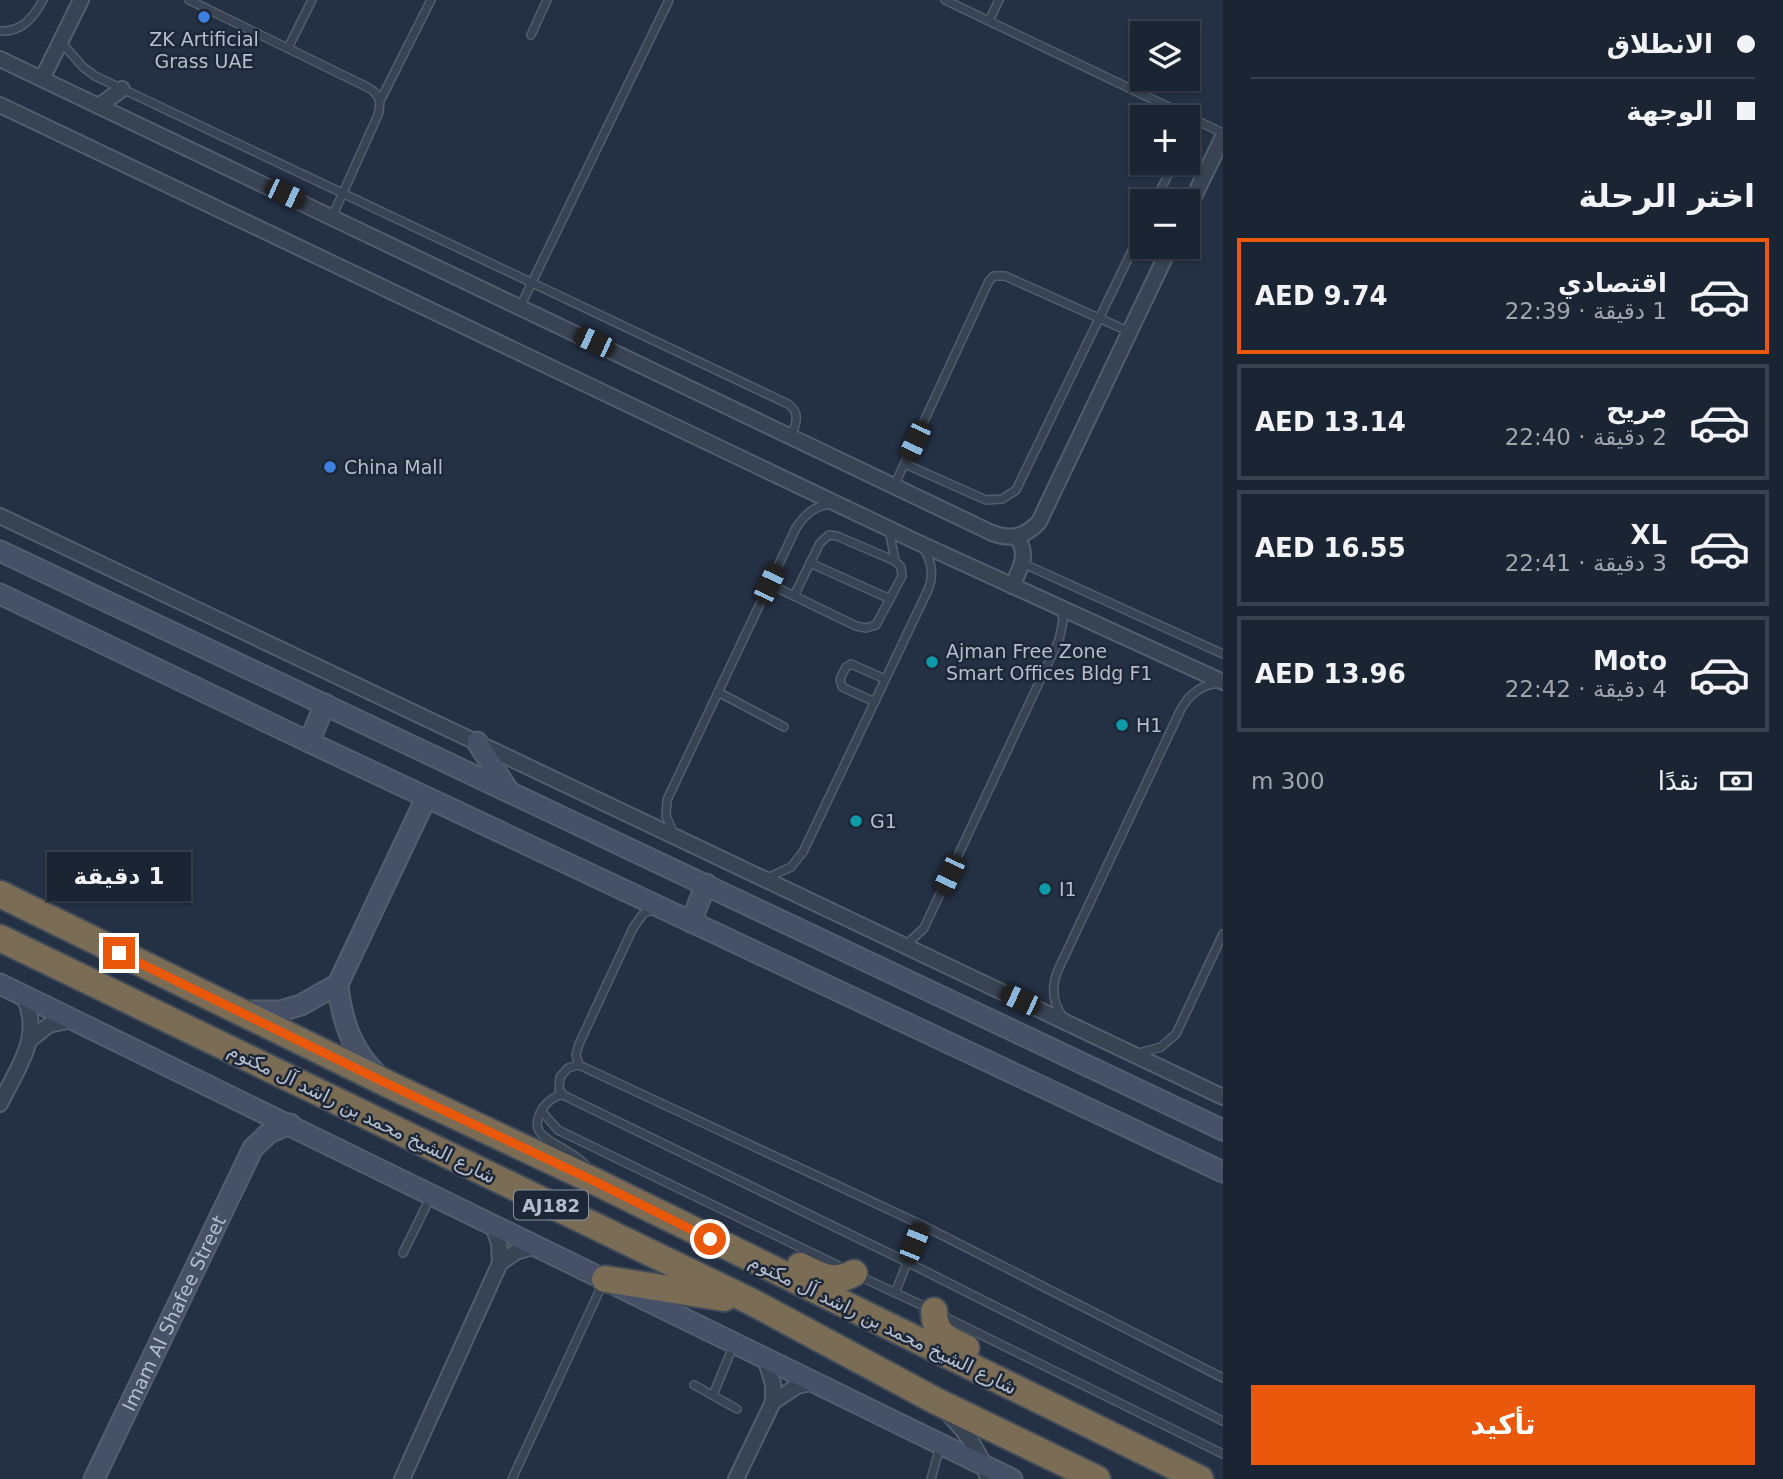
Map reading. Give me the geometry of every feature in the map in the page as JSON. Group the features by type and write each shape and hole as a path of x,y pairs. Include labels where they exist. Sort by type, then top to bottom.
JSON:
{"highway":[{"name":"شارع الشيخ محمد بن راشد آل مكتوم","path":"0,894 390,1085 594,1181 1200,1479"},
{"name":"شارع الشيخ محمد بن راشد آل مكتوم","path":"0,938 752,1302 936,1401 1097,1479"},
{"path":"734,1251 761,1251 831,1279 845,1278 854,1273"},
{"path":"605,1279 752,1302"},
{"path":"934,1311 934,1323 943,1336 1012,1372 1023,1392"},
{"path":"1171,1464 1194,1462 1223,1475"}],"street":[{"path":"41,79 81,0"},
{"path":"0,59 992,533 1006,537 1028,533 1039,523 1164,259"},
{"path":"99,106 122,89"},
{"path":"0,106 889,529 1223,683"},
{"path":"1197,189 1223,135"},
{"path":"0,516 1223,1097"},
{"path":"1012,586 1024,552 1016,537"},
{"path":"0,551 1223,1130"},
{"path":"0,593 426,798 1223,1172"},
{"path":"309,742 325,705"},
{"path":"477,742 509,790"},
{"path":"237,1011 259,1013 291,1008 320,996 338,984 426,798"},
{"path":"691,922 706,884"},
{"path":"338,984 340,1003 352,1040 375,1072 390,1085"},
{"path":"0,985 942,1443 986,1472 1012,1479"},
{"path":"0,1104 31,1039 32,1017 24,997"},
{"path":"31,1039 49,1025 71,1020"},
{"path":"247,1105 253,1126 253,1147"},
{"path":"253,1147 269,1133 290,1124"},
{"name":"Imam Al Shafee Street","path":"94,1479 253,1147"},
{"path":"402,1479 500,1263 499,1244 493,1226"},
{"path":"500,1263 516,1252 536,1246"},
{"path":"736,1479 773,1402 773,1384 765,1358"},
{"path":"773,1402 797,1386 815,1382"},
{"path":"936,1401 960,1426 986,1472"}],"lane":[{"path":"0,31 13,30 26,24 43,0"},
{"path":"190,0 201,3 368,87 380,102"},
{"path":"288,48 312,0"},
{"path":"332,216 378,114 380,102 431,0"},
{"path":"531,34 547,0"},
{"path":"520,307 668,0"},
{"path":"945,0 1162,105"},
{"path":"989,22 999,0"},
{"path":"61,41 88,72 122,89 788,404 795,410 797,419 791,437"},
{"path":"1200,124 1223,135"},
{"path":"905,464 986,500 1002,499 1010,495 1021,484 1130,255"},
{"path":"894,486 989,281 994,276 1005,276 1130,332"},
{"path":"677,837 668,824 667,800 769,584 801,520 816,508 835,503"},
{"path":"889,529 895,561"},
{"path":"769,584 856,626 866,628 879,621 902,576 901,567 895,561 833,535 822,539 794,596"},
{"path":"765,878 791,867 803,852 931,582 929,557 919,543"},
{"path":"810,563 890,599"},
{"path":"1022,563 1223,654"},
{"path":"904,946 915,939 924,928 1059,640 1063,627 1061,608"},
{"path":"875,702 842,687 840,679 846,667 851,664 886,679"},
{"path":"1066,1022 1054,997 1053,988 1058,970 1181,709 1191,694 1199,689 1223,683"},
{"path":"718,692 784,727"},
{"path":"579,1065 576,1055 579,1044 633,928 643,914 659,907"},
{"path":"1132,1053 1161,1047 1176,1034 1223,934"},
{"path":"1223,1378 922,1225 579,1065 569,1068 560,1077 559,1090 563,1095 907,1262 1223,1421"},
{"path":"563,1095 551,1099 541,1112 537,1124 541,1134 578,1157 588,1168 594,1181"},
{"path":"541,1112 558,1130 1223,1454"},
{"path":"403,1253 432,1194"},
{"path":"895,1293 922,1225"},
{"path":"512,1479 605,1279"},
{"path":"713,1395 734,1343"},
{"path":"694,1385 737,1409"},
{"path":"931,1479 942,1443"}],"place":[{"name":"ZK Artificial Grass UAE","path":"204,17"},
{"name":"China Mall","path":"330,467"},
{"name":"Ajman Free Zone Smart Offices Bldg F1","path":"932,662"},
{"name":"H1","path":"1122,725"},
{"name":"G1","path":"856,821"},
{"name":"I1","path":"1045,889"}],"route":[{"path":"119,953 710,1239"}]}
